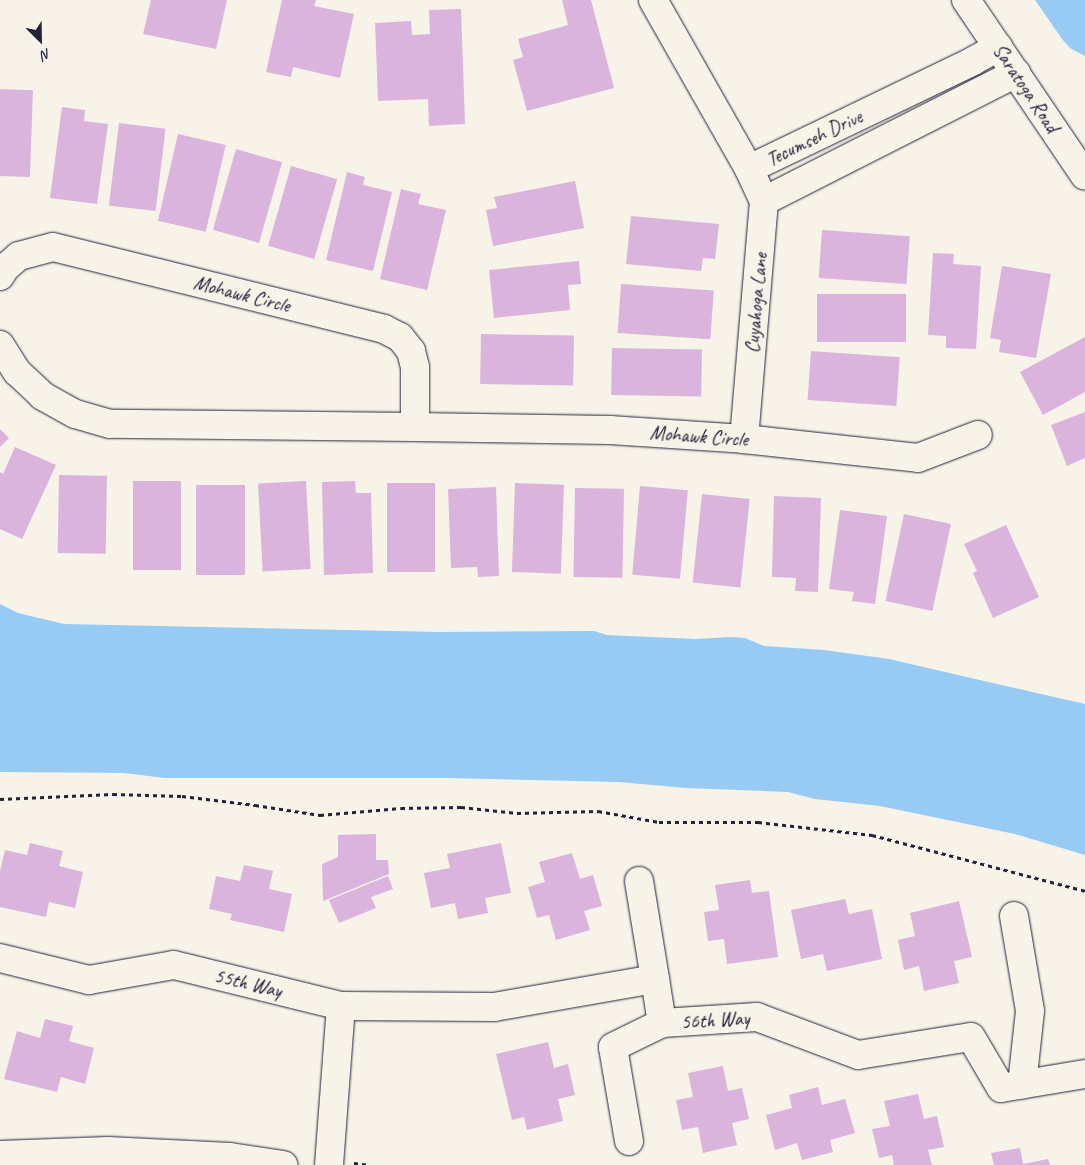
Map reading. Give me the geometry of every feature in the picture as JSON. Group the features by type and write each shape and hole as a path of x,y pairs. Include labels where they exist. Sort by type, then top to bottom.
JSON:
{"street":[{"name":"Tecumseh Drive","path":"653,0 750,169 973,61 998,47"},
{"name":"Saratoga Road","path":"966,0 1085,176"},
{"name":"Tecumseh Drive","path":"764,201 1016,73"},
{"path":"886,103 900,132"},
{"name":"Cuyahoga Lane","path":"744,439 764,201 750,169"},
{"name":"Mohawk Circle","path":"0,276 5,268 19,256 53,247 384,329 400,337 411,350 415,367 415,427"},
{"name":"Mohawk Circle","path":"0,345 17,372 43,396 75,414 110,424 610,430 744,439 918,458 978,435"},
{"name":"56th Way","path":"640,881 662,1023 757,1017 858,1055 971,1037 1000,1088 1073,1076"},
{"path":"1014,916 1030,1011 1022,1084"},
{"name":"55th Way","path":"0,958 89,980 174,965 341,1006"},
{"path":"329,1165 341,1006 494,1007 656,979"},
{"path":"629,1140 614,1047 662,1023"},
{"path":"0,1155 108,1151 230,1157 283,1165"}],"path":[{"path":"0,799 123,795 182,796 320,815 401,808 461,807 517,813 598,811 659,822 758,822 872,835 1085,891"}],"water":[{"path":"1035,0 1085,0 1085,56 1070,48"},
{"path":"0,604 18,613 64,624 439,632 594,631 607,635 695,639 745,638 764,646 824,650 889,659 1085,704 1085,855 1015,834 880,806 815,799 788,792 686,788 619,782 446,778 165,778 124,773 0,772"}],"building":[{"path":"151,0 227,0 216,49 143,34"},
{"path":"282,0 316,0 314,6 354,14 340,78 293,67 291,77 266,72"},
{"path":"562,0 591,0 614,88 527,111 513,60 523,57 518,39 568,25"},
{"path":"461,9 465,124 429,126 428,99 378,101 375,23 411,21 412,35 430,34 429,10"},
{"path":"0,89 33,90 30,177 0,176"},
{"path":"62,107 85,110 84,121 108,124 97,204 50,198"},
{"path":"119,123 166,129 156,211 109,205"},
{"path":"178,134 226,145 206,232 158,221"},
{"path":"236,149 282,162 259,243 213,230"},
{"path":"291,166 337,179 314,259 268,246"},
{"path":"347,172 365,177 363,185 392,192 373,271 326,260"},
{"path":"575,181 584,228 493,246 486,210 497,208 494,197"},
{"path":"401,189 421,194 418,204 446,210 427,290 380,279"},
{"path":"631,216 719,224 715,259 703,258 701,271 626,264"},
{"path":"822,230 910,236 906,284 819,278"},
{"path":"933,253 954,254 953,264 981,266 976,349 946,348 946,336 928,335"},
{"path":"579,261 581,284 568,285 570,310 494,318 489,270"},
{"path":"1002,266 1051,274 1036,358 999,352 1001,340 990,338"},
{"path":"621,284 714,290 710,339 618,333"},
{"path":"817,294 906,294 906,342 817,342"},
{"path":"481,334 574,336 573,386 480,384"},
{"path":"1085,337 1085,392 1043,415 1020,372"},
{"path":"612,348 702,350 701,397 611,395"},
{"path":"811,351 900,357 896,406 808,400"},
{"path":"1085,412 1085,458 1067,466 1051,425"},
{"path":"0,429 9,438 0,447"},
{"path":"15,447 56,465 22,539 0,529 0,472 3,474"},
{"path":"59,475 107,476 106,554 58,553"},
{"path":"133,481 181,481 181,570 133,570"},
{"path":"306,481 311,569 263,571 258,484"},
{"path":"355,481 356,493 371,493 373,573 324,575 322,482"},
{"path":"387,483 435,483 435,572 387,572"},
{"path":"515,483 564,485 561,574 512,572"},
{"path":"196,485 245,485 245,575 196,575"},
{"path":"640,486 688,490 680,579 632,575"},
{"path":"496,487 499,576 478,577 477,567 451,568 448,489"},
{"path":"575,488 624,489 622,578 573,577"},
{"path":"702,494 750,499 740,588 693,583"},
{"path":"774,496 821,498 818,592 795,591 796,578 772,577"},
{"path":"840,510 887,516 875,604 852,601 854,592 829,589"},
{"path":"904,514 951,524 932,611 885,601"},
{"path":"1006,525 1039,597 993,618 973,573 977,571 964,544"},
{"path":"376,834 376,860 388,860 389,874 323,901 322,864 338,857 338,835"},
{"path":"30,843 63,851 59,866 83,872 75,908 49,902 46,917 0,907 0,871 5,850 27,855"},
{"path":"501,843 511,893 485,898 488,913 458,919 455,903 431,908 424,873 450,868 447,854"},
{"path":"572,853 580,879 593,875 602,906 584,911 590,930 556,940 549,915 537,918 528,887 545,882 539,862"},
{"path":"244,865 273,871 269,889 292,894 284,932 230,920 232,914 209,909 216,876 240,881"},
{"path":"388,876 393,889 371,897 376,908 339,923 329,900"},
{"path":"750,880 752,893 769,891 778,957 727,964 724,939 708,941 704,912 719,910 715,885"},
{"path":"845,899 849,914 872,909 882,959 827,971 823,954 801,959 791,910"},
{"path":"959,901 972,957 954,961 959,983 924,991 919,966 904,970 898,940 915,936 910,913"},
{"path":"45,1019 73,1026 69,1041 94,1048 85,1084 61,1077 57,1092 4,1079 17,1031 40,1038"},
{"path":"548,1042 554,1068 568,1064 575,1095 558,1099 563,1121 527,1130 524,1117 512,1120 496,1054"},
{"path":"723,1066 728,1091 742,1088 749,1119 732,1123 737,1145 703,1153 698,1127 682,1130 676,1100 693,1097 688,1073"},
{"path":"818,1087 822,1105 845,1099 855,1133 830,1140 833,1152 802,1160 797,1143 775,1150 766,1115 792,1108 789,1095"},
{"path":"918,1094 924,1119 937,1116 944,1147 928,1150 932,1165 894,1165 892,1155 879,1158 872,1129 890,1126 884,1101"},
{"path":"1020,1148 1023,1164 1048,1159 1050,1165 994,1165 991,1153"}]}
